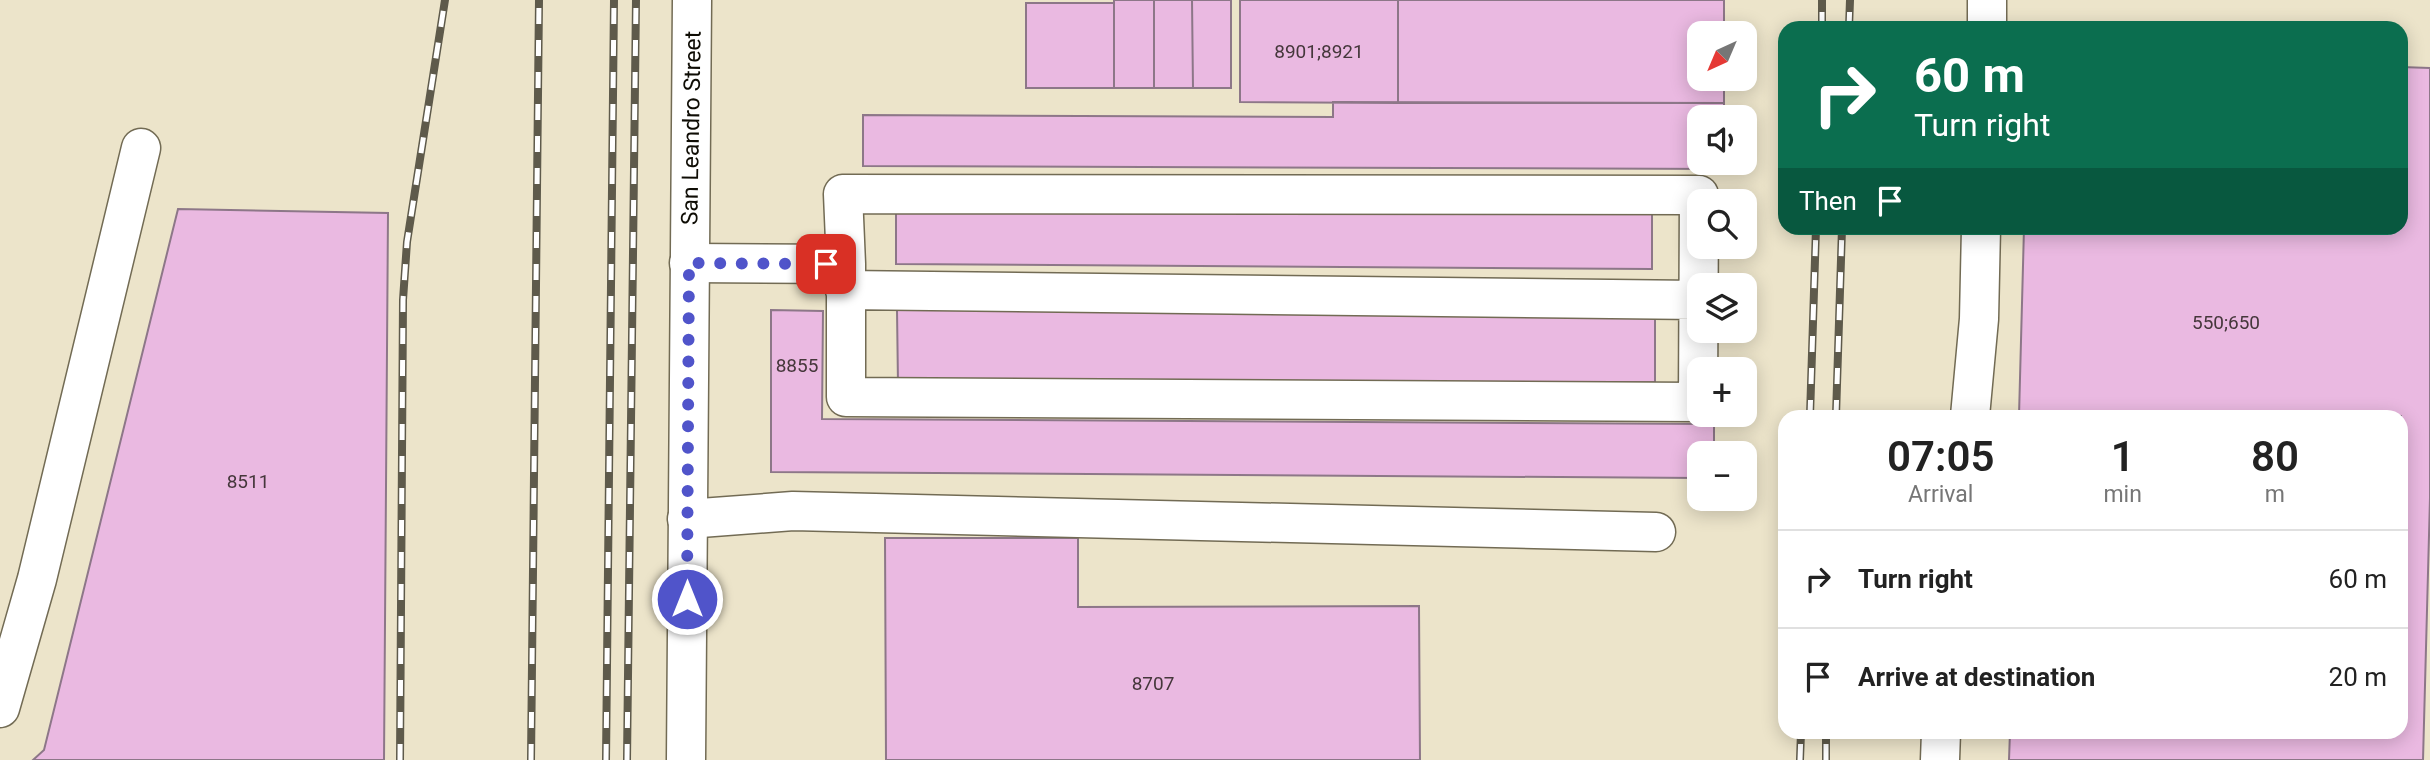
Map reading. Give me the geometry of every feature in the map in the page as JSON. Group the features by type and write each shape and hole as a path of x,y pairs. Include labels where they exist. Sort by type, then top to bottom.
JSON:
{"main road":[{"name":"San Leandro Street","path":"686,760 692,0"},
{"path":"1987,0 1987,21"},
{"path":"0,708 37,579 141,148"},
{"path":"1698,273 1699,195 843,194 846,397 1698,402 1698,343"},
{"path":"1971,410 1979,319 1981,235"},
{"path":"689,263 845,277 1687,300"},
{"path":"687,519 793,511 1656,532"},
{"path":"1940,760 1941,739"}],"building":[{"path":"1114,0 1154,0 1154,88 1114,88"},
{"path":"1154,0 1192,0 1193,88 1154,88"},
{"path":"1192,0 1231,0 1231,88 1193,88"},
{"path":"1240,0 1398,0 1398,103 1240,102"},
{"path":"1398,0 1724,0 1724,21 1687,21 1687,91 1724,91 1724,103 1398,103"},
{"path":"1026,3 1114,3 1114,88 1026,88"},
{"path":"2408,67 2430,68 2430,498 2423,760 2009,760 2010,739 2408,739 2408,410 2019,410 2024,235 2408,235"},
{"path":"1333,102 1724,103 1687,105 1687,169 863,166 863,115 1333,117"},
{"path":"896,204 1652,209 1652,269 896,264"},
{"path":"178,209 388,213 384,760 33,760 44,750"},
{"path":"1655,309 1655,382 898,384 897,310"},
{"path":"771,310 823,311 822,419 1687,424 1687,427 1714,427 1714,441 1687,441 1687,478 771,472"},
{"path":"885,538 1078,538 1078,607 1419,606 1420,760 886,760"}],"railway":[{"path":"400,760 403,300 407,242 445,0"},
{"path":"531,760 539,0"},
{"path":"606,760 614,0"},
{"path":"627,760 636,0"},
{"path":"1822,0 1822,21"},
{"path":"1849,21 1850,0"},
{"path":"1810,410 1816,235"},
{"path":"1836,410 1842,235"},
{"path":"1800,760 1801,739"},
{"path":"1826,739 1826,760"}],"route":[{"path":"687,599 689,263 826,264"}]}
